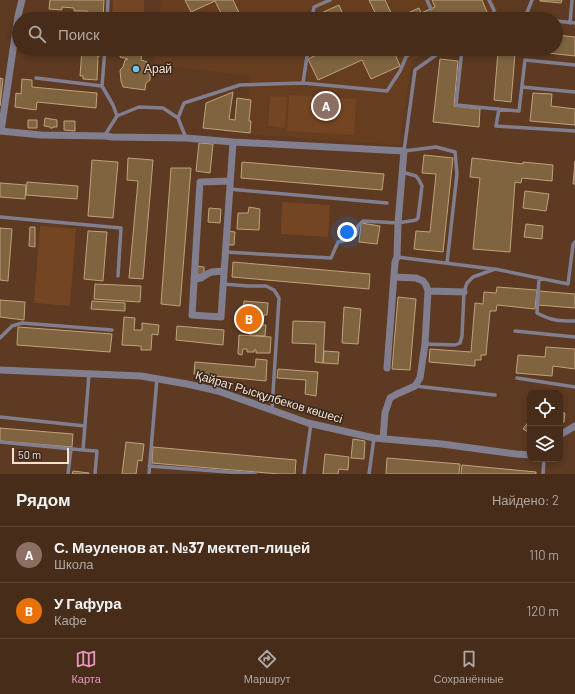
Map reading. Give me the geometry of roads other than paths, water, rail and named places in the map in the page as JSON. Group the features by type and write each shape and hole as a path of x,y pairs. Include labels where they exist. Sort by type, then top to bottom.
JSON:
{"street":[{"path":"19,12 22,0"},
{"path":"12,54 0,131 42,135 186,138 404,151 398,223 397,257 395,262 387,368"},
{"path":"230,181 200,182 192,315 221,317 233,142"},
{"path":"194,279 201,278 212,272 224,271"},
{"path":"383,439 385,413 390,398 415,386 420,378 425,344 428,291 426,285 423,281 416,278 394,277"},
{"path":"428,291 464,292"},
{"name":"Қайрат Рысқұлбеков көшесі","path":"0,370 157,378 218,391 311,424 374,438 442,444 527,455"},
{"path":"563,434 575,426"}],"lane":[{"path":"107,12 108,0"},
{"path":"313,12 314,7 330,0"},
{"path":"427,0 431,9"},
{"path":"489,0 494,12"},
{"path":"527,12 532,0"},
{"path":"570,23 572,0"},
{"path":"563,22 575,23"},
{"path":"104,56 102,86 113,105 117,116"},
{"path":"303,83 307,56"},
{"path":"178,118 184,103 240,85 303,83 387,91 400,71 407,56"},
{"path":"435,56 415,70 404,151 436,147 455,152 458,174 447,263"},
{"path":"461,56 456,105 519,111 525,60 575,65"},
{"path":"36,78 102,86"},
{"path":"522,88 575,92"},
{"path":"104,136 117,116 139,107 163,108 178,118 186,138"},
{"path":"499,109 496,126 575,131"},
{"path":"225,252 331,258 338,242 350,239 356,235 358,226 363,220 398,223 413,222 418,218 422,186 420,180 416,176 402,172"},
{"path":"230,189 387,202"},
{"path":"0,217 122,228 118,276"},
{"path":"397,257 495,269 568,284 575,242"},
{"path":"425,344 460,343 462,336 464,292 467,283 473,277 495,269"},
{"path":"539,278 537,313 555,321 575,321"},
{"path":"223,284 266,286 274,290 279,298 272,409"},
{"path":"0,338 12,326 22,323 112,330"},
{"path":"515,331 575,337"},
{"path":"82,450 89,374"},
{"path":"149,474 157,378"},
{"path":"517,378 575,387"},
{"path":"415,386 495,395"},
{"path":"0,417 85,426"},
{"path":"304,474 311,424"},
{"path":"369,474 374,438"},
{"path":"0,442 98,451 96,474"},
{"path":"68,474 70,449"},
{"path":"543,474 544,462"},
{"path":"149,466 255,474"}],"place":[{"name":"Арай","path":"136,69"},
{"name":"С. Мәуленов ат. №37 мектеп-лицей","path":"326,106"},
{"name":"У Гафура","path":"249,319"}]}
